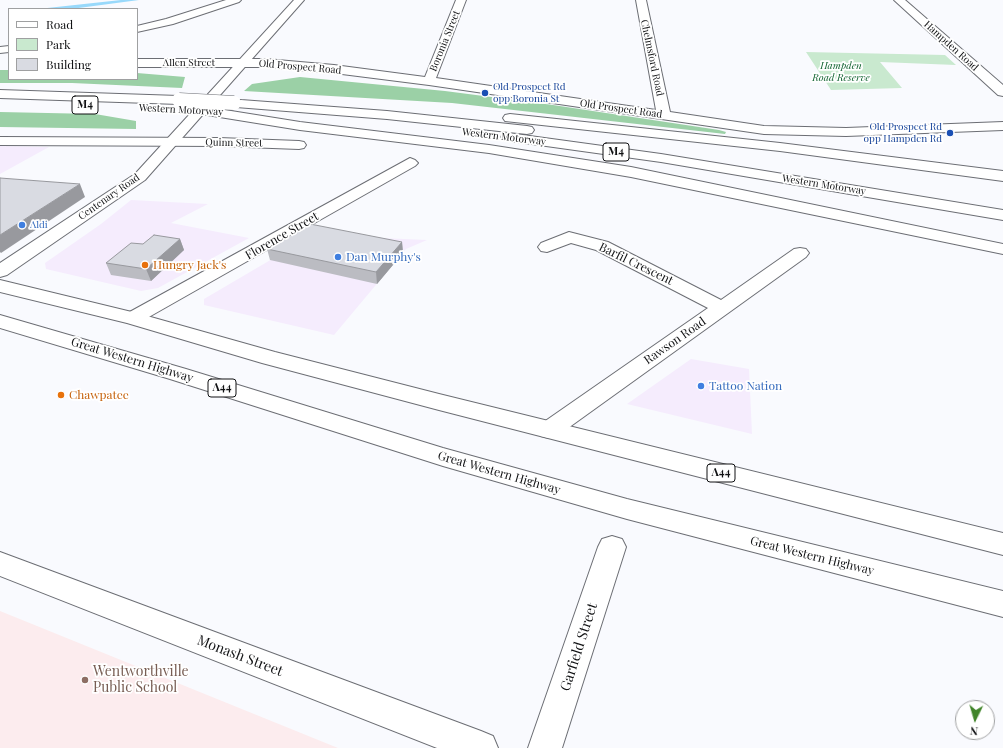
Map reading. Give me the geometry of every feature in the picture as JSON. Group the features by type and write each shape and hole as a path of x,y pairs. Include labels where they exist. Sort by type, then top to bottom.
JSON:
{"main road":[{"path":"138,29 169,22 236,0"},
{"name":"Centenary Road","path":"0,271 140,177 299,0"},
{"name":"Boronia Street","path":"429,81 461,0"},
{"name":"Chelmsford Road","path":"641,0 664,116"},
{"name":"Hampden Road","path":"899,0 1003,92"},
{"name":"Allen Street","path":"138,63 241,63"},
{"name":"Old Prospect Road","path":"241,63 293,65 429,81 764,130 846,132 1003,126"},
{"name":"Western Motorway","path":"0,94 174,104 339,119 514,138 661,158 1003,215"},
{"name":"Western Motorway","path":"0,103 174,104 206,111 228,110 387,115 618,142 1003,203"},
{"path":"228,110 300,126 489,149 630,172 1003,249"},
{"path":"387,115 511,118 544,121 780,147 1003,176"},
{"path":"0,141 169,143"},
{"name":"Quinn Street","path":"169,143 219,142 299,145"},
{"name":"Florence Street","path":"133,318 410,164"},
{"name":"Barfil Crescent","path":"547,247 569,237 602,246 722,308"},
{"name":"Rawson Road","path":"549,430 800,253"},
{"name":"A44","path":"0,286 133,318 270,358 549,430 1003,544"},
{"name":"Great Western Highway","path":"0,321 178,374 443,458 627,509 1003,604"},
{"name":"Garfield Street","path":"545,748 612,547"},
{"name":"Monash Street","path":"0,564 480,748"}],"shaded area":[{"path":"0,146 49,147 0,174"},
{"path":"131,200 208,204 171,223 249,238 158,288 141,291 46,269 45,263 101,224"},
{"path":"313,235 427,240 406,249 334,335 204,305 204,299"},
{"name":"Tattoo Nation","path":"691,359 749,369 752,434 627,404"},
{"name":"Wentworthville Public School","path":"0,611 338,748 0,748"}],"green space":[{"name":"Hampden Road Reserve","path":"806,52 945,55 956,65 880,62 902,88 831,90"},
{"path":"0,70 8,70 8,80 138,80 138,73 185,77 182,88 72,83 0,83"},
{"path":"300,77 445,91 553,105 726,132 725,134 452,103 244,91 252,84"},
{"path":"0,112 95,114 136,121 136,129 0,127"}],"water":[{"path":"121,0 139,0 79,8 47,8"}],"building":[{"path":"0,178 80,184 0,235"},
{"path":"310,224 402,242 376,272 267,249"},
{"path":"154,235 180,239 146,269 106,263 131,243 143,244"}],"place":[{"name":"Old Prospect Rd opp Boronia St","path":"485,93"},
{"name":"Old Prospect Rd opp Hampden Rd","path":"950,133"},
{"name":"Aldi","path":"22,225"},
{"name":"Dan Murphy's","path":"338,257"},
{"name":"Hungry Jack's","path":"145,265"},
{"name":"Tattoo Nation","path":"701,386"},
{"name":"Chawpatee","path":"61,395"},
{"name":"Wentworthville Public School","path":"85,680"}]}
